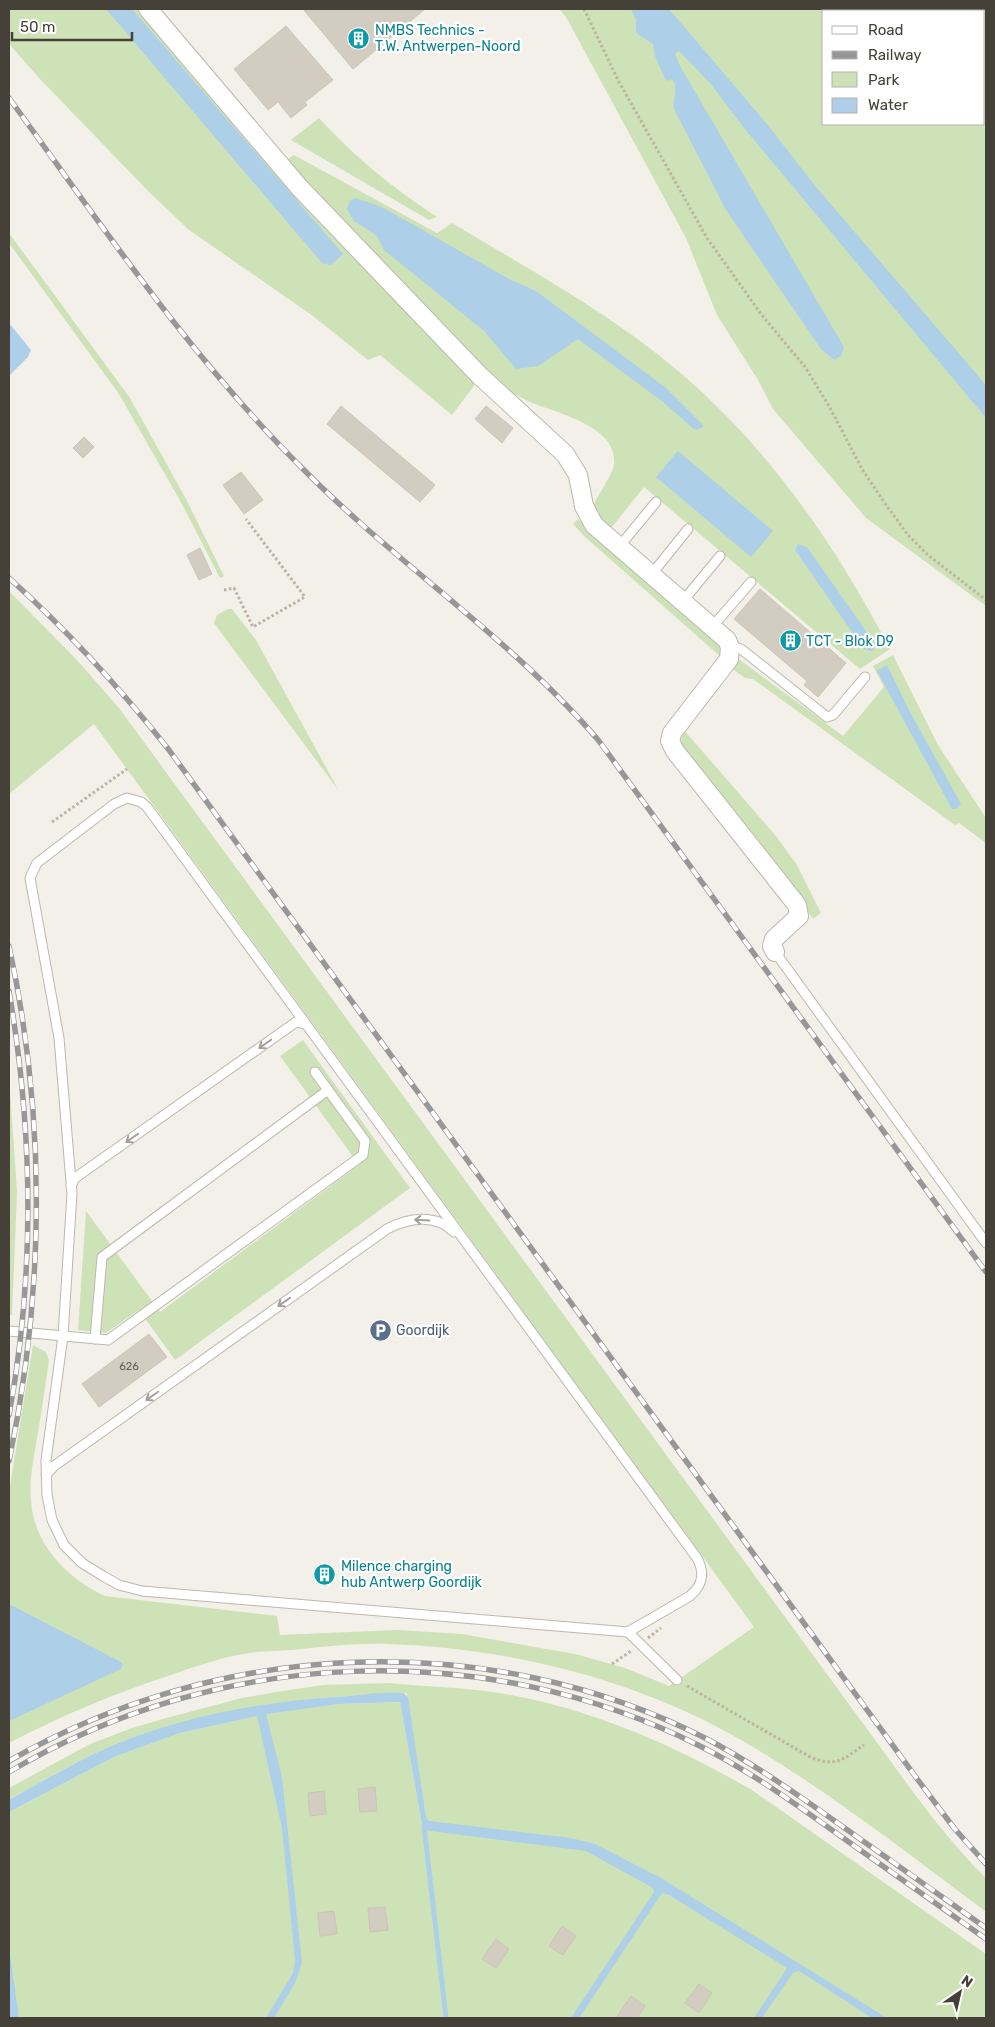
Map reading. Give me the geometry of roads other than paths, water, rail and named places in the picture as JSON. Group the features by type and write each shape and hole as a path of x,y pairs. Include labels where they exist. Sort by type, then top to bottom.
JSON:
{"street":[{"path":"148,9 299,187 494,390 565,454 578,476 588,517 600,532 713,626 727,640 731,654 726,664 672,733 670,741 675,751 800,911 796,920 774,939 772,946 775,952"}],"lane":[{"path":"619,547 656,502"},
{"path":"651,574 688,529"},
{"path":"683,601 720,556"},
{"path":"713,626 750,582"},
{"path":"730,647 741,648 828,717 833,715 864,677"},
{"path":"127,798 141,802 306,1024 701,1566 701,1582 690,1596 628,1632 142,1590 119,1585 82,1563 64,1545 52,1520 47,1495 46,1460 63,1336 71,1186 59,1038 30,878 37,863 114,804 127,798"},
{"path":"775,952 986,1243"},
{"path":"71,1186 75,1178 294,1024 300,1021 306,1024"},
{"path":"9,1330 108,1340 363,1155 365,1140 315,1072"},
{"path":"95,1339 102,1257 328,1090"},
{"path":"46,1475 54,1466 387,1229 402,1221 419,1219 444,1225 464,1240"},
{"path":"628,1632 677,1680"}],"water":[{"path":"106,9 132,9 343,254 331,265 322,263"},
{"path":"631,9 669,9 767,124 816,187 986,385 986,418 744,128 710,83 679,51 675,54 680,66 844,347 841,356 834,360 821,349 726,210 674,109 674,82 672,79 666,81 655,56 653,44 636,33 636,19"},
{"path":"355,198 382,207 509,279 536,291 666,388 704,426 697,430 694,429 663,402 578,339 538,366 516,369 484,331 384,250 377,236 354,221 347,209 350,201"},
{"path":"9,323 31,350 28,357 9,376"},
{"path":"678,451 773,531 751,557 656,477"},
{"path":"798,544 807,547 875,644 875,648 872,651 864,649 795,550"},
{"path":"887,665 910,712 961,804 956,809 952,809 877,671"},
{"path":"9,1604 121,1662 123,1665 121,1669 9,1721"},
{"path":"388,1692 403,1693 408,1697 426,1818 429,1821 571,1838 595,1844 661,1878 887,2018 872,2018 799,1971 793,1973 762,2018 754,2018 787,1968 669,1895 662,1893 579,2018 571,2018 654,1892 653,1888 586,1851 423,1830 400,1702 339,1704 266,1714 282,1777 302,1963 295,1983 274,2018 266,2018 293,1973 295,1960 282,1828 257,1716 180,1733 114,1757 9,1812 9,1800 68,1767 99,1751 131,1738 182,1722 260,1705"},
{"path":"9,1946 18,2010 19,2018 9,2018"}],"waterway":[{"path":"424,1826 446,2018"}],"railway":[{"path":"9,98 185,337 262,427 340,505 529,669 599,741 986,1272"},
{"path":"9,578 52,618 92,660 169,750 918,1780 954,1828 986,1864"},
{"path":"9,946 30,1074 35,1139 36,1204 35,1268 29,1333 21,1397 9,1461"},
{"path":"9,991 23,1097 28,1203 23,1309 9,1415"},
{"path":"9,1761 91,1720 177,1690 265,1671 355,1662 445,1665 535,1678 623,1703 707,1739 761,1770 795,1793 986,1928"},
{"path":"9,1772 90,1731 175,1700 263,1680 352,1671 442,1673 531,1687 618,1711 721,1757 794,1803 986,1939"}],"place":[{"name":"NMBS Technics - T.W. Antwerpen-Noord","path":"359,38"},
{"name":"TCT - Blok D9","path":"790,641"},
{"name":"Goordijk","path":"380,1330"},
{"name":"Milence charging hub Antwerp Goordijk","path":"325,1574"}]}
